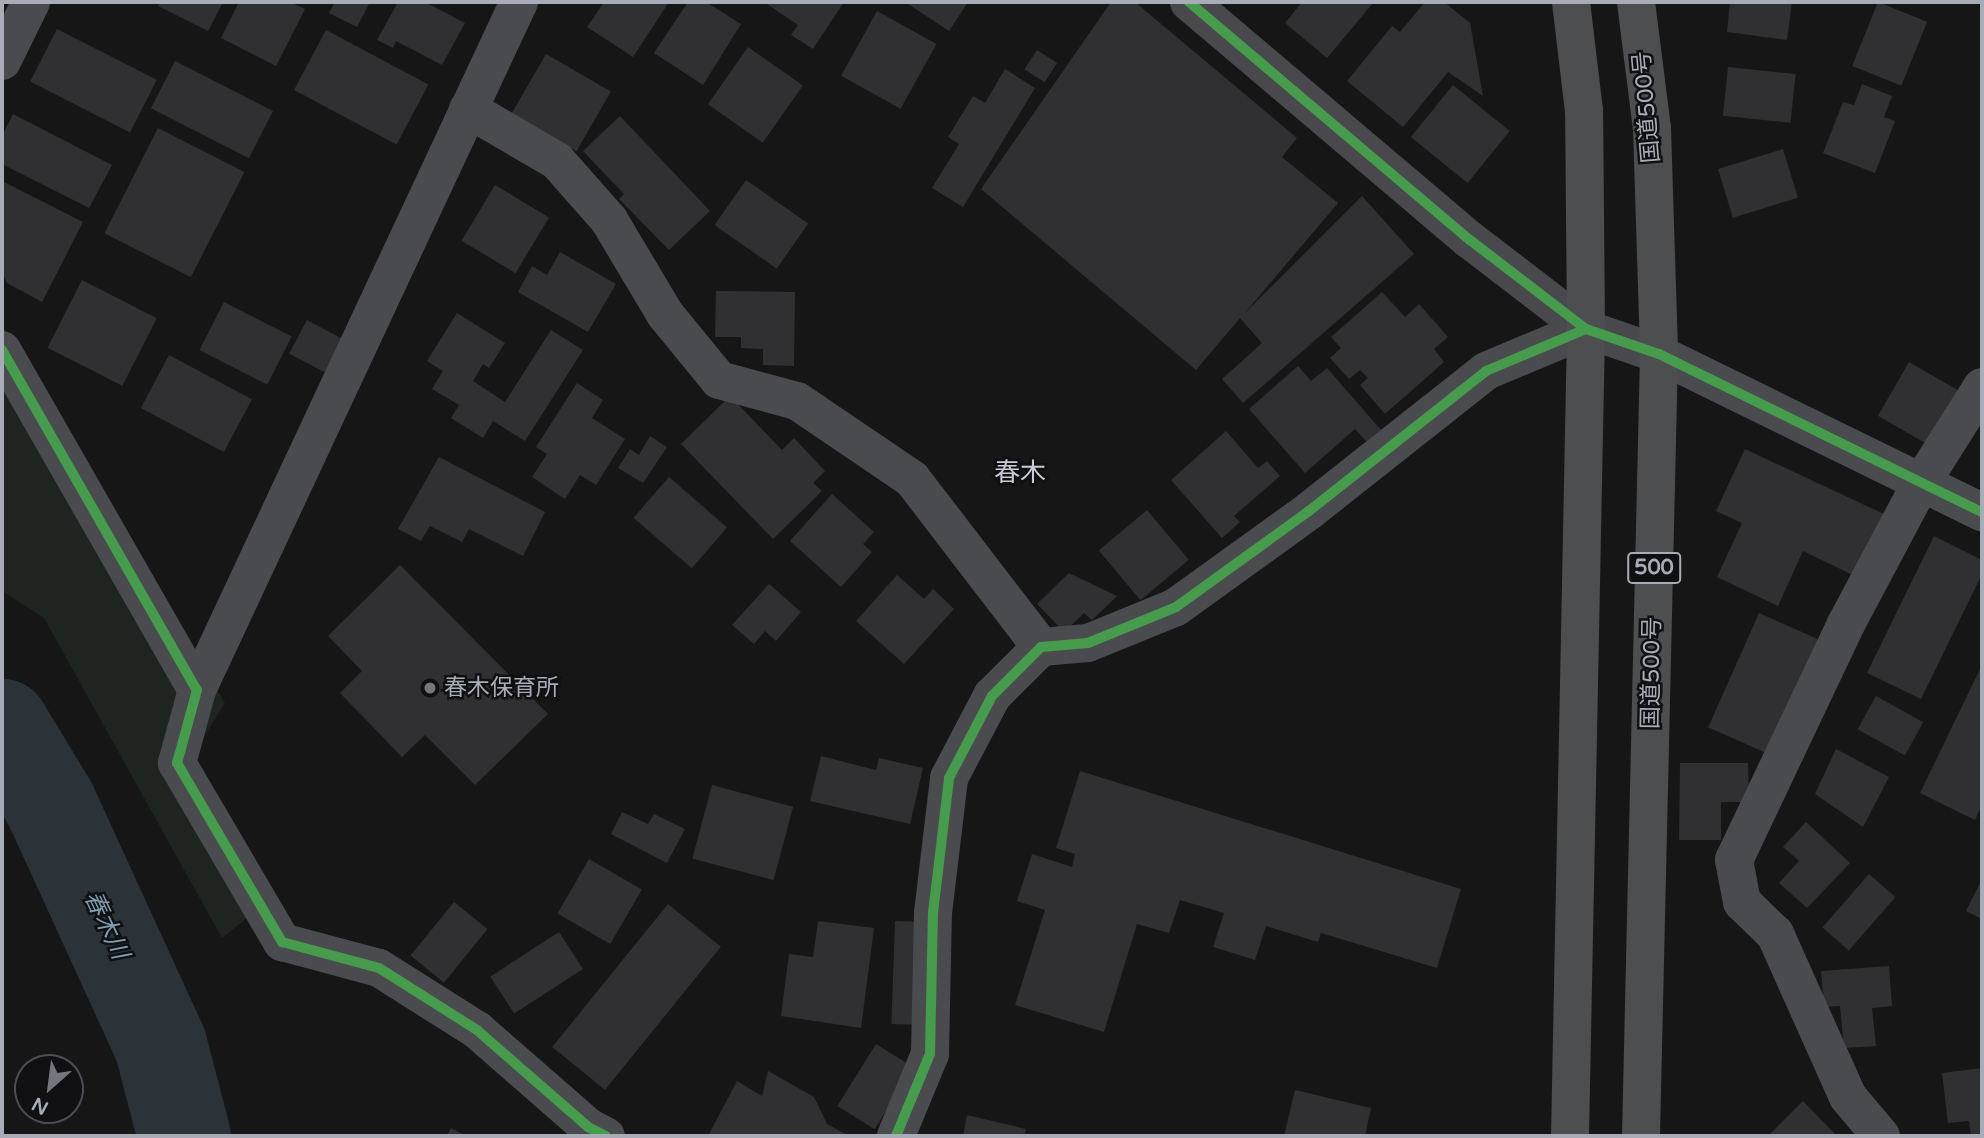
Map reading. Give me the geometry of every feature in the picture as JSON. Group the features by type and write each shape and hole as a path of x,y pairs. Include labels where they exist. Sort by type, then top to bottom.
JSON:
{"highway":[{"path":"1570,1136 1586,329 1584,111 1571,2"},
{"name":"国道500号","path":"1636,2 1653,128 1659,354 1641,1136"}],"street":[{"path":"2,61 31,2"},
{"path":"519,2 197,690 177,763 282,942 379,968 477,1030 588,1127 606,1136"},
{"path":"1189,2 1470,240 1586,329 1659,354 1920,485 1982,512"},
{"path":"468,109 557,161 609,220 665,314 719,380 797,401 912,479 1041,647"},
{"path":"896,1136 930,1054 933,913 949,778 992,696 1041,647 1088,643 1177,607 1309,511 1486,371 1586,329"},
{"path":"2,350 197,690"},
{"path":"1881,1136 1848,1097 1775,934 1742,902 1734,860 1846,624 1920,485 1982,387"}],"shaded area":[{"path":"2,325 225,703 187,764 267,902 222,938 44,618 2,591"}],"building":[{"path":"160,2 223,2 208,31 158,6"},
{"path":"239,2 290,2 305,9 276,66 221,38"},
{"path":"335,2 370,2 357,27 329,13"},
{"path":"398,2 425,2 465,23 442,65 396,41 393,48 377,40"},
{"path":"604,2 669,2 633,57 587,27"},
{"path":"688,2 706,2 741,24 703,85 654,53"},
{"path":"764,2 844,2 813,49 791,35 798,25"},
{"path":"905,2 968,2 949,31"},
{"path":"1111,2 1135,2 1297,138 1282,157 1338,203 1244,314 1362,196 1414,254 1243,403 1222,379 1262,343 1240,318 1196,370 981,189"},
{"path":"1302,2 1374,2 1327,58 1285,23"},
{"path":"1425,2 1444,2 1470,23 1483,96 1448,72 1403,127 1347,81 1392,26 1400,32"},
{"path":"1730,2 1792,2 1787,40 1727,32"},
{"path":"1878,2 1927,22 1901,86 1852,66"},
{"path":"877,11 936,44 901,109 841,76"},
{"path":"57,29 157,80 130,132 30,82"},
{"path":"326,30 428,84 396,144 294,90"},
{"path":"748,47 803,85 763,143 708,104"},
{"path":"1037,50 1057,63 1045,82 1024,69"},
{"path":"546,54 611,92 576,151 512,114"},
{"path":"175,61 273,111 249,158 151,108"},
{"path":"1728,67 1796,74 1791,123 1723,116"},
{"path":"1005,69 1035,88 963,207 932,188 959,144 948,137 973,96 985,103"},
{"path":"1862,84 1892,96 1884,117 1895,121 1875,173 1823,153 1843,102 1854,105"},
{"path":"1453,85 1510,131 1468,183 1411,137"},
{"path":"13,114 112,165 89,208 2,164 2,136"},
{"path":"620,116 710,211 669,250 619,199 624,194 583,151"},
{"path":"158,128 244,172 191,277 104,233"},
{"path":"1783,149 1798,198 1733,218 1718,169"},
{"path":"746,180 808,224 777,269 714,225"},
{"path":"2,181 83,222 42,302 7,283 2,272"},
{"path":"495,185 549,217 516,273 462,241"},
{"path":"560,252 616,284 588,332 518,292 532,266 547,275"},
{"path":"82,280 157,318 122,386 47,348"},
{"path":"716,291 795,292 794,366 763,365 763,349 741,348 741,337 715,337"},
{"path":"1382,292 1405,317 1419,304 1448,337 1434,349 1444,362 1385,414 1360,385 1368,378 1360,370 1349,379 1330,358 1341,348 1331,337"},
{"path":"224,302 292,337 267,385 199,350"},
{"path":"457,313 505,343 489,368 483,364 473,381 505,402 551,330 583,350 525,441 493,421 483,438 451,418 459,405 432,389 443,371 427,361"},
{"path":"307,320 342,339 324,372 289,354"},
{"path":"169,355 252,399 224,452 141,408"},
{"path":"1909,362 1963,393 1932,447 1878,416"},
{"path":"1298,366 1311,381 1327,368 1381,430 1367,442 1355,429 1305,473 1249,409"},
{"path":"577,383 603,400 592,418 625,439 596,485 580,475 565,499 532,477 547,454 536,447"},
{"path":"730,396 782,450 794,438 825,471 813,483 822,491 773,539 681,444"},
{"path":"1226,431 1258,468 1267,461 1280,476 1234,516 1240,522 1222,538 1171,480"},
{"path":"650,436 667,447 643,483 618,468 630,449 639,455"},
{"path":"1745,449 1886,515 1857,577 1803,551 1778,606 1717,577 1742,523 1716,511"},
{"path":"439,457 545,512 523,556 469,529 462,542 430,526 421,541 398,529"},
{"path":"669,477 727,528 692,568 634,518"},
{"path":"832,494 874,532 863,544 872,552 841,587 790,541"},
{"path":"1147,510 1189,560 1141,600 1099,550"},
{"path":"1934,536 1982,560 1982,574 1921,699 1867,673"},
{"path":"400,565 548,714 475,785 425,735 402,757 340,693 362,671 328,636"},
{"path":"1069,573 1117,596 1092,620 1084,613 1064,632 1037,604"},
{"path":"897,575 924,599 933,589 954,609 904,664 856,621"},
{"path":"769,584 801,612 776,641 765,631 754,644 732,625"},
{"path":"1759,613 1825,642 1774,756 1708,727"},
{"path":"1982,665 1982,804 1975,820 1920,793"},
{"path":"1876,696 1923,722 1905,755 1858,729"},
{"path":"1836,749 1889,777 1863,827 1815,794"},
{"path":"821,756 876,770 879,758 923,768 910,824 810,801"},
{"path":"1680,763 1748,763 1749,802 1721,802 1721,840 1679,840"},
{"path":"1080,771 1461,889 1437,968 1321,933 1318,942 1266,926 1255,960 1213,947 1224,913 1180,900 1169,933 1137,924 1104,1032 1015,1005 1045,910 1017,901 1032,854 1072,867 1075,854 1056,848"},
{"path":"712,785 793,807 773,880 692,858"},
{"path":"622,812 648,824 654,814 685,829 667,863 611,834"},
{"path":"1806,822 1850,863 1807,908 1779,883 1799,861 1783,847"},
{"path":"589,859 642,890 610,944 558,914"},
{"path":"1869,874 1895,897 1849,951 1822,928"},
{"path":"1982,879 1982,919 1966,911"},
{"path":"454,902 487,929 444,983 411,956"},
{"path":"668,904 721,947 605,1090 552,1047"},
{"path":"818,921 874,928 861,1028 781,1016 789,954 813,957"},
{"path":"895,921 921,922 917,1025 891,1024"},
{"path":"559,932 583,969 514,1014 490,977"},
{"path":"1889,966 1892,1006 1872,1008 1876,1046 1844,1048 1840,1006 1824,1007 1821,971"},
{"path":"876,1044 913,1067 875,1129 837,1106"},
{"path":"1982,1068 1982,1136 1971,1136 1969,1121 1948,1123 1942,1073"},
{"path":"768,1071 814,1097 827,1124 849,1136 708,1136 737,1081 762,1096"},
{"path":"1295,1090 1371,1108 1365,1136 1284,1136"},
{"path":"1803,1101 1837,1136 1768,1136"},
{"path":"967,1115 1026,1129 1024,1136 963,1136"},
{"path":"451,1128 466,1136 447,1136"}],"waterway":[{"name":"春木川","path":"2,725 50,804 160,1044 184,1136"}],"cycle path":[{"path":"1189,2 1470,240 1586,329 1659,354 1982,512"},
{"path":"896,1136 930,1054 933,913 949,778 992,696 1041,647 1088,643 1176,607 1309,511 1486,371 1586,329"},
{"path":"2,350 197,690 177,763 282,942 379,968 477,1030 588,1127 606,1136"}],"place":[{"name":"春木保育所","path":"430,688"}],"district":[{"name":"春木","path":"1020,473"}]}
